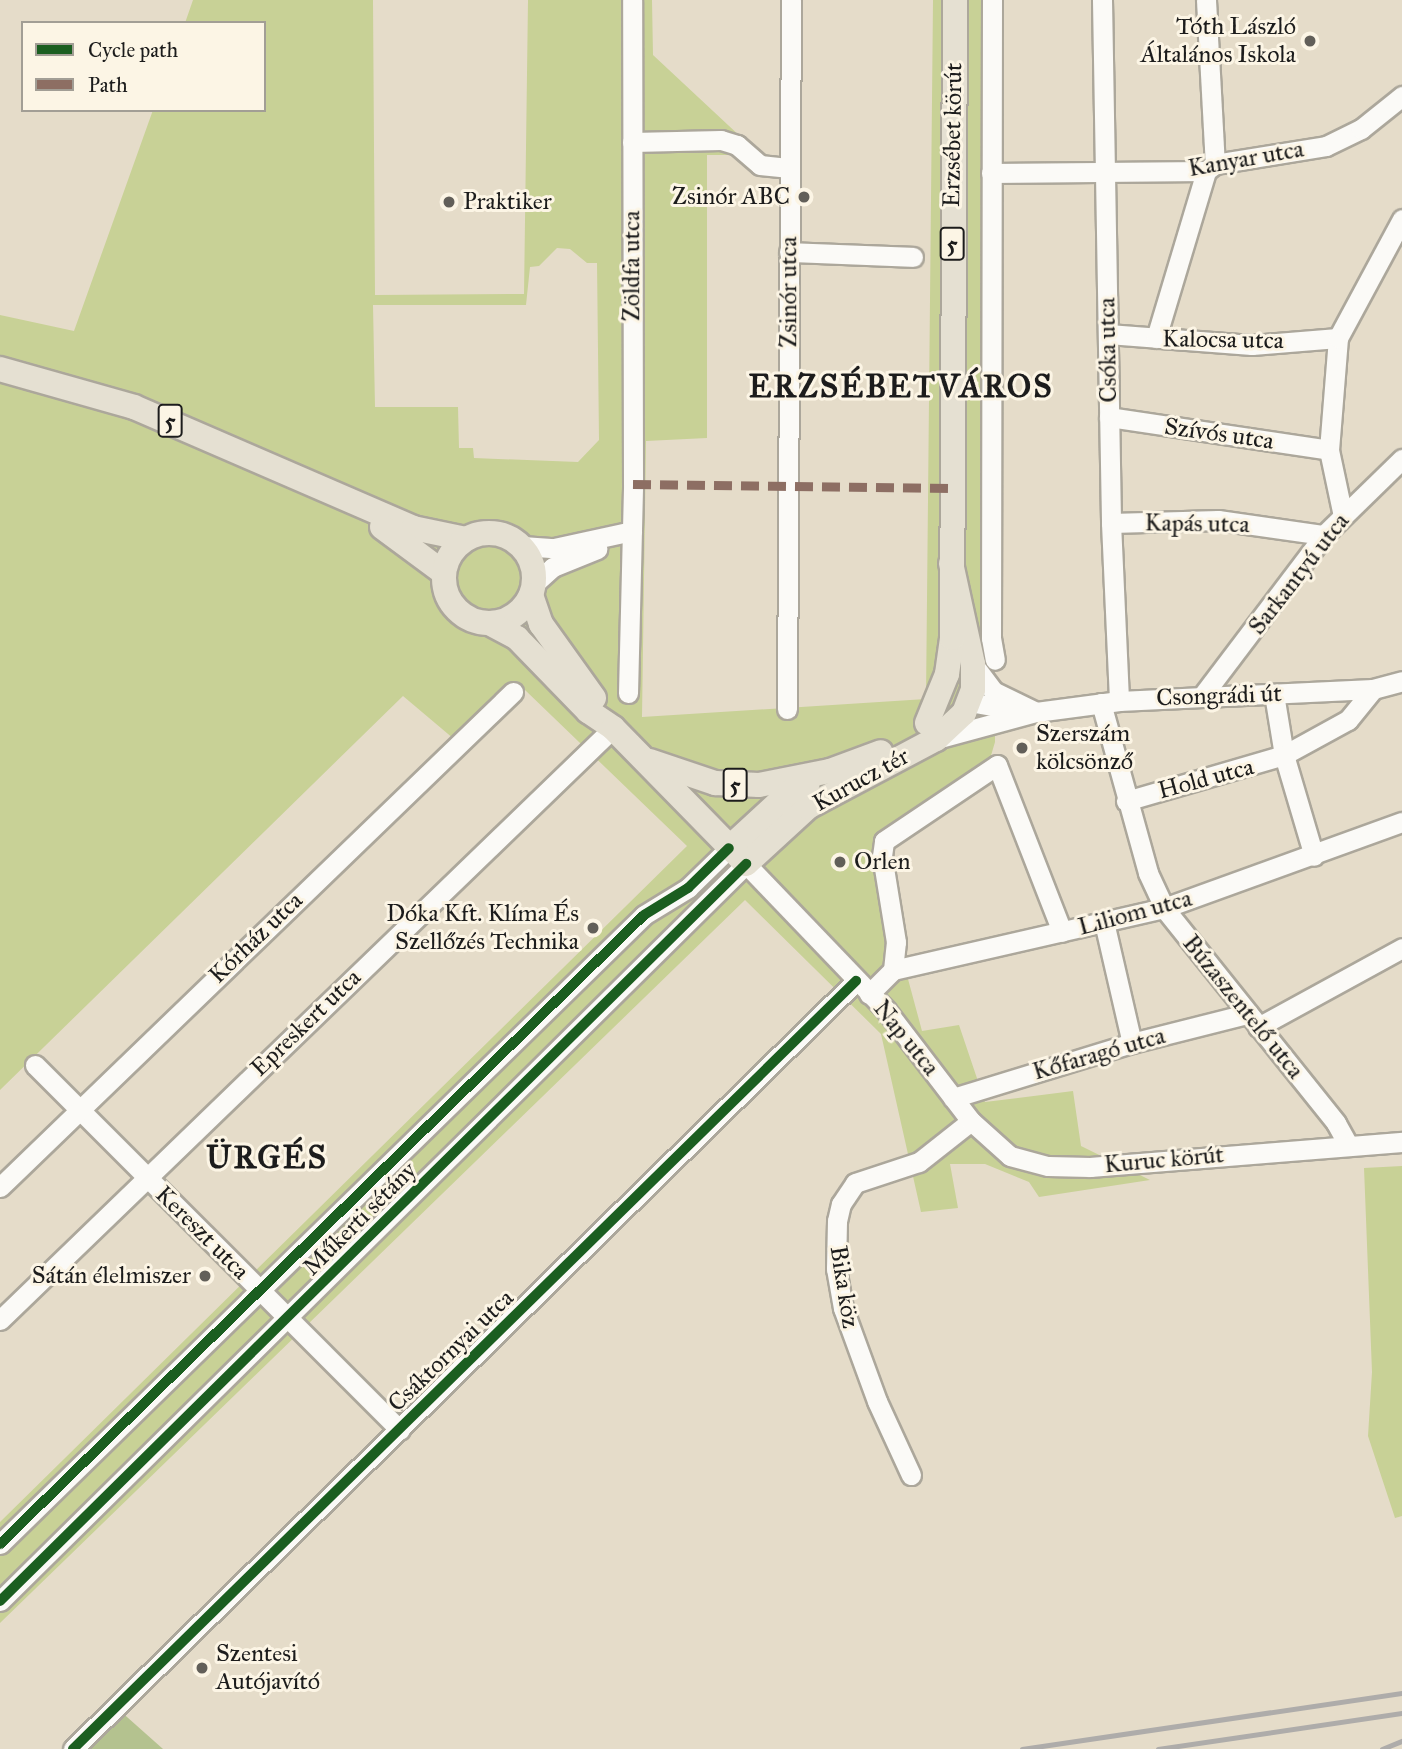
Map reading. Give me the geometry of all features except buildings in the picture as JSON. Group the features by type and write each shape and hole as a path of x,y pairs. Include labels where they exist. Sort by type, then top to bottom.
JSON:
{"main road":[{"name":"Erzsébet körút","path":"932,731 947,674 952,638 955,0"},
{"name":"5","path":"0,369 146,412 331,495 439,536 466,539 495,533 522,546 532,564 532,590 541,624 613,728 738,856"},
{"name":"5","path":"331,495 416,550 444,573 448,595 457,609 470,619 489,623 517,638 588,711 613,728"},
{"path":"444,573 451,554 466,539"},
{"name":"Erzsébet körút","path":"951,563 984,662 969,702"},
{"path":"489,623 514,615 532,590"},
{"path":"952,638 969,702"},
{"name":"Kurucz tér","path":"830,771 955,724 969,702"},
{"name":"Kurucz tér","path":"738,856 808,807 932,731"},
{"name":"5","path":"643,758 715,783 737,785 778,784 830,771"},
{"path":"738,856 790,792 830,771"}],"street":[{"name":"Zöldfa utca","path":"628,693 632,531 632,0"},
{"name":"Zsinór utca","path":"787,709 791,0"},
{"path":"992,0 990,625 984,662 993,691 1036,712"},
{"name":"Csóka utca","path":"1102,0 1111,523 1110,702"},
{"path":"1156,338 1210,167 1206,0"},
{"name":"Kanyar utca","path":"991,173 1210,167 1326,146 1361,129 1402,96"},
{"path":"632,142 721,140 737,145 760,165 790,168"},
{"path":"1343,516 1329,450 1338,338 1402,219"},
{"path":"789,252 913,257"},
{"name":"Kalocsa utca","path":"1108,334 1252,345 1338,338"},
{"name":"Szívós utca","path":"1109,417 1329,450"},
{"name":"Sarkantyú utca","path":"1203,695 1324,536 1402,458"},
{"name":"Kapás utca","path":"1111,523 1218,520 1324,536"},
{"path":"522,546 554,548 632,531"},
{"path":"532,590 569,558 617,541 632,531"},
{"name":"Csongrádi út","path":"932,731 1110,702 1203,695 1274,695 1373,689 1402,681"},
{"name":"Hold utca","path":"1126,801 1284,755 1348,720 1373,689"},
{"name":"Kórház utca","path":"0,1187 78,1108 513,692"},
{"path":"1274,695 1284,755 1314,856"},
{"name":"Csongrádi út","path":"969,702 1036,712"},
{"name":"Búzaszentelő utca","path":"1110,702 1126,801 1148,873 1164,908 1336,1123 1348,1144"},
{"name":"Epreskert utca","path":"0,1320 146,1176 613,728"},
{"path":"738,856 863,987 893,970 897,942 882,856 884,841 997,765 1062,932"},
{"name":"Liliom utca","path":"893,970 1164,908 1402,822"},
{"name":"Műkerti sétány","path":"0,1544 644,915 738,856"},
{"name":"Műkerti sétány","path":"0,1601 288,1319 738,856"},
{"path":"1104,922 1132,1043"},
{"name":"Kőfaragó utca","path":"953,1098 1132,1043 1252,1021 1402,948"},
{"name":"Nap utca","path":"863,987 953,1098"},
{"name":"Csáktornyai utca","path":"74,1749 400,1430 863,987"},
{"name":"Kereszt utca","path":"35,1065 400,1430"},
{"name":"Kuruc körút","path":"953,1098 971,1121 1010,1156 1048,1166 1147,1163 1348,1144 1402,1142"},
{"name":"Bika köz","path":"912,1475 872,1390 843,1308 836,1269 837,1221 841,1204 855,1183 919,1162 971,1121"}],"green space":[{"path":"193,0 373,0 375,295 524,294 528,0 652,0 653,55 743,139 739,155 707,155 707,438 646,441 642,717 926,699 933,0 995,0 995,742 990,759 899,819 885,844 908,979 922,1031 959,1025 985,1102 1073,1091 1081,1146 1150,1180 1039,1197 1029,1182 985,1164 950,1164 958,1208 921,1212 881,1034 745,900 0,1623 0,1522 687,846 525,690 467,750 403,696 0,1090 0,315 74,331 152,112 266,112 266,21 186,21","holes":["557,248 570,249 587,263 597,263 599,440 578,462 474,458 473,448 459,448 458,407 375,407 373,305 526,305 530,267 539,266"]},
{"path":"1402,1166 1402,1516 1395,1518 1368,1436 1372,1372 1364,1168"},
{"path":"118,1709 163,1749 72,1749"}],"railway":[{"path":"1022,1749 1402,1693"},
{"path":"1158,1749 1402,1713"},
{"path":"1382,1749 1402,1741"}],"marked path":[{"path":"633,484 952,488"}],"cycle path":[{"path":"0,1544 644,915 688,888 729,848"},
{"path":"0,1601 746,864"},
{"path":"73,1749 856,981"}],"place":[{"name":"Tóth László Általános Iskola","path":"1310,41"},
{"name":"Zsinór ABC","path":"804,197"},
{"name":"Praktiker","path":"449,202"},
{"name":"Szerszám kölcsönző","path":"1022,748"},
{"name":"Orlen","path":"840,862"},
{"name":"Dóka Kft. Klíma És Szellőzés Technika","path":"593,928"},
{"name":"Sátán élelmiszer","path":"205,1276"},
{"name":"Szentesi Autójavító","path":"202,1668"}],"district":[{"name":"ERZSÉBETVÁROS","path":"901,387"},
{"name":"ÜRGÉS","path":"267,1158"}]}
